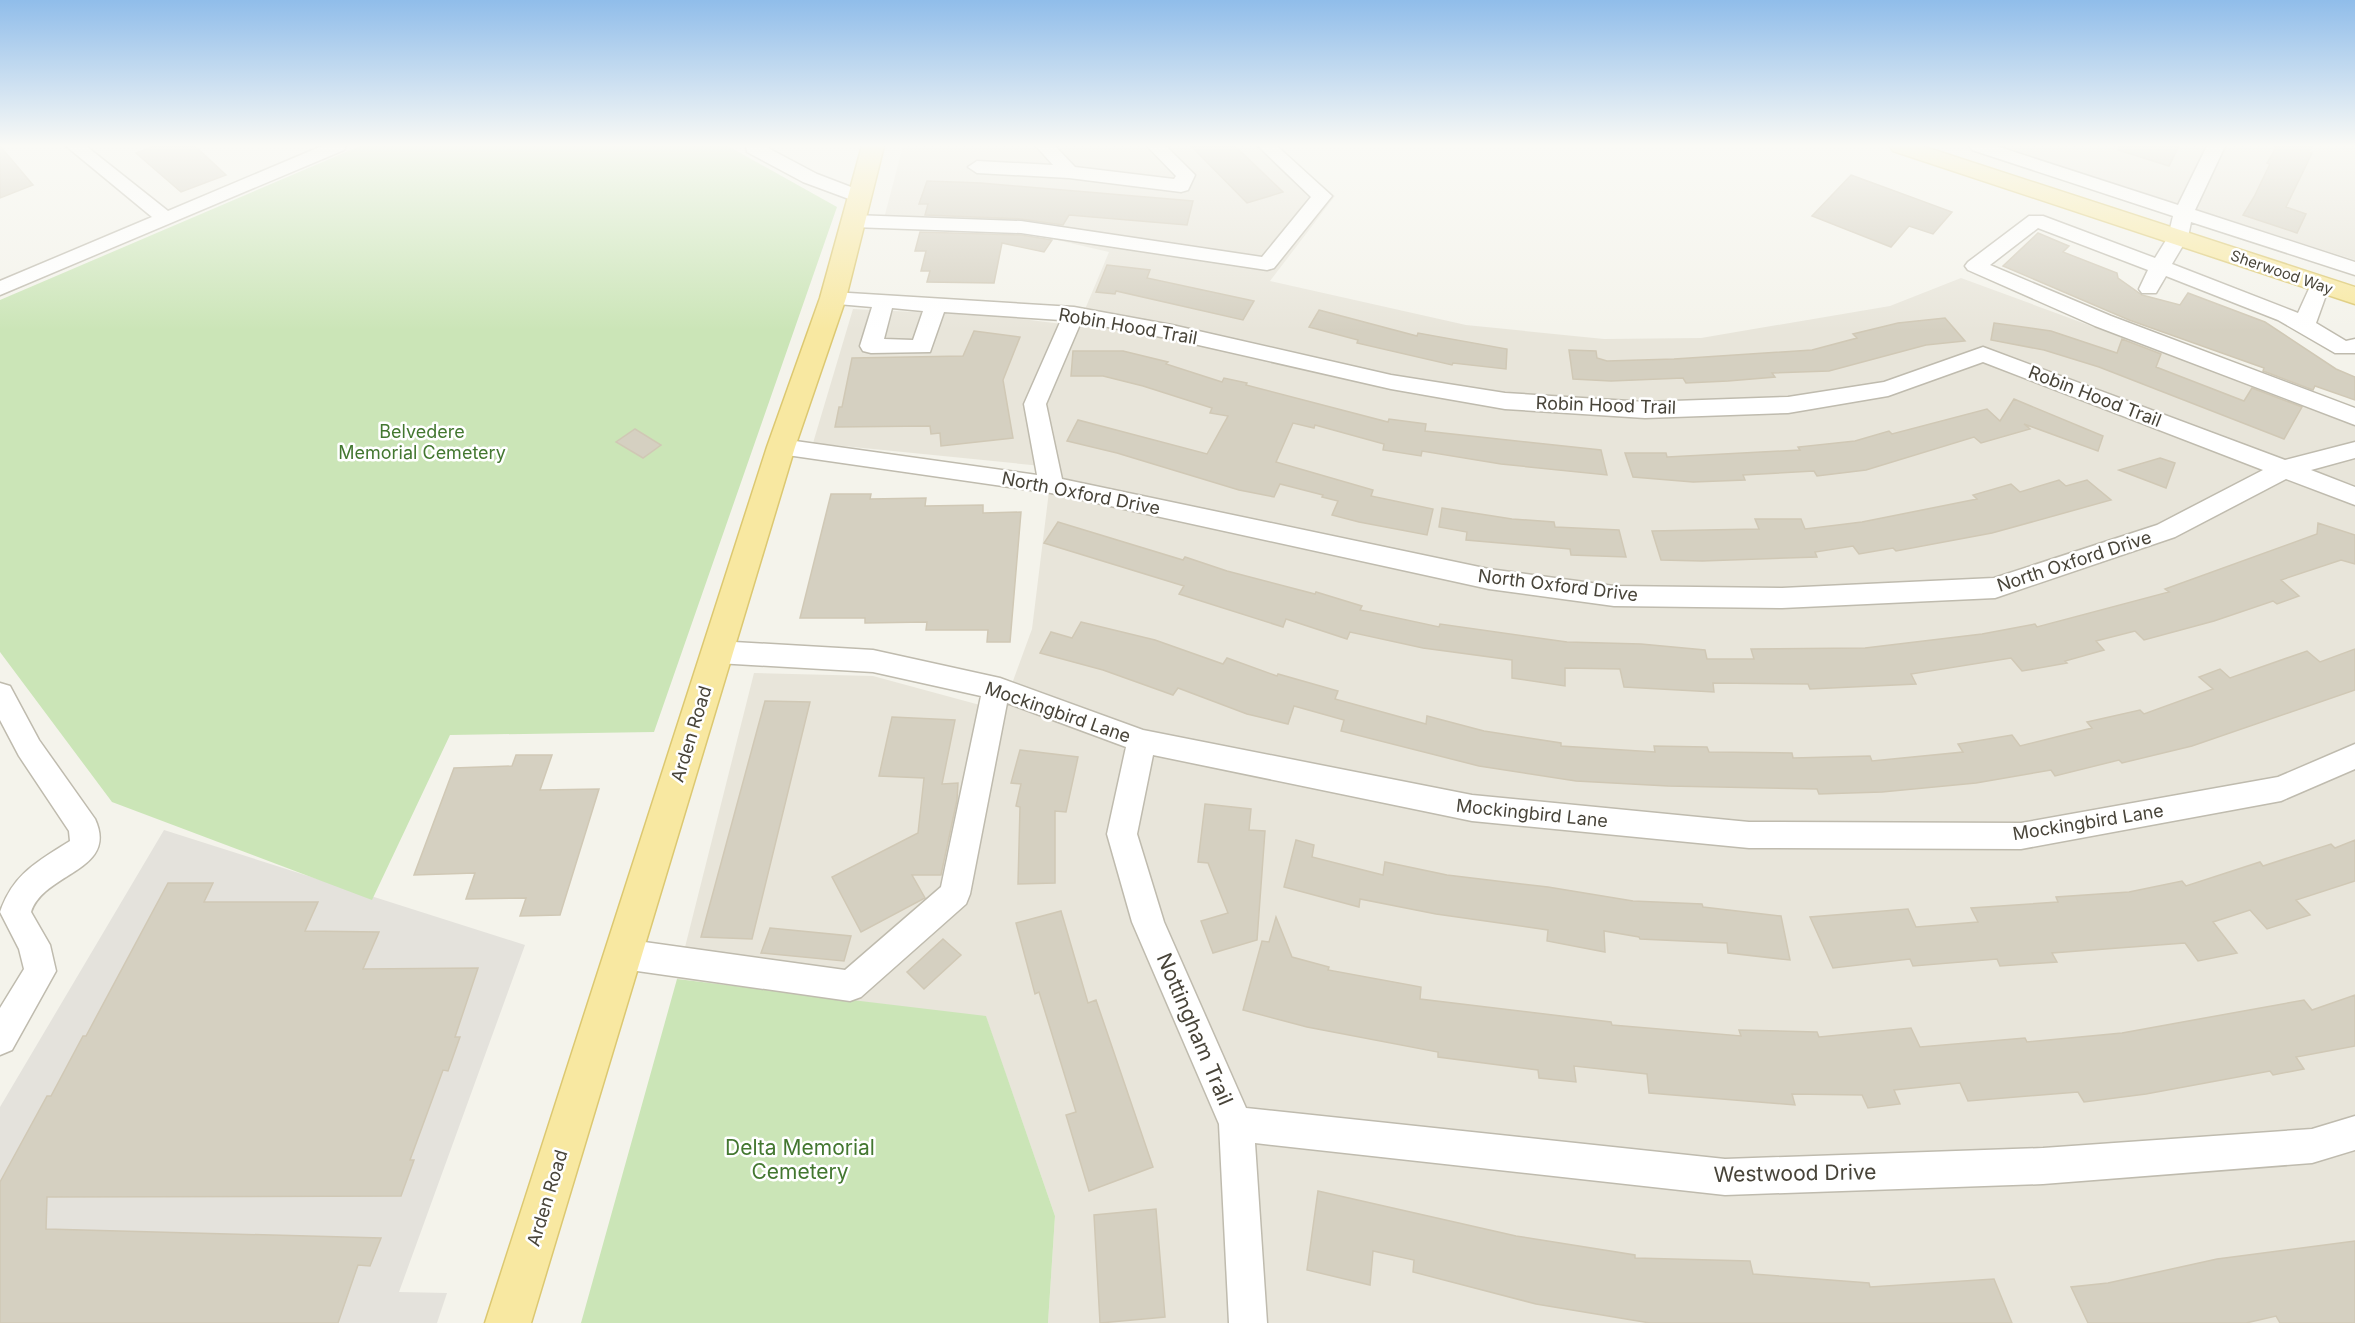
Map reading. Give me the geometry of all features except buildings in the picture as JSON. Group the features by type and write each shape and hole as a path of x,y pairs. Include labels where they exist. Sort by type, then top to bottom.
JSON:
{"main road":[{"name":"Arden Road","path":"508,1323 781,447 833,298 855,208"},
{"name":"Sherwood Way","path":"2090,208 2355,296"}],"street":[{"path":"152,208 165,218"},
{"path":"0,289 190,208"},
{"path":"855,208 895,221 1021,227 1267,264 1313,208"},
{"path":"2054,208 1975,266 2103,321 2355,417"},
{"name":"Sherwood Way","path":"2171,208 2354,265"},
{"path":"2149,289 2178,237 2186,208"},
{"path":"2083,238 2104,212"},
{"path":"2036,220 2286,315 2343,348 2355,346"},
{"path":"2304,325 2320,284"},
{"name":"Robin Hood Trail","path":"833,298 1074,314 1172,332 1391,382 1505,401 1645,410 1788,405 1810,402 1888,389 1983,354 2287,468 2355,496"},
{"path":"884,300 871,346 922,347 936,304"},
{"path":"1051,485 1035,404 1074,314"},
{"name":"North Oxford Drive","path":"781,447 1051,485 1489,579 1614,596 1782,598 1995,588 2166,531 2287,468 2355,450"},
{"name":"Mockingbird Lane","path":"717,652 873,661 996,688 1142,741 1472,808 1749,835 2021,836 2281,789 2355,756"},
{"path":"623,954 850,986 955,894 996,688"},
{"path":"0,694 29,748 84,828 85,846 51,869 21,896 15,914 34,945 40,971 0,1039"},
{"name":"Nottingham Trail","path":"1142,741 1122,834 1148,922 1236,1124 1248,1323"},
{"name":"Westwood Drive","path":"1236,1124 1725,1177 2043,1166 2312,1146 2355,1133"}],"shaded area":[{"path":"887,208 1326,208 1270,281 1466,325 1604,339 1701,338 1890,306 1961,278 2355,423 2355,1323 1048,1323 1055,1216 986,1017 677,979 754,673 873,676 1002,711 1032,629 1052,467 813,443 853,309 999,316 1078,326 1109,252 1014,230 882,226"},
{"path":"2190,208 2355,208 2355,260"},
{"path":"164,830 525,945 399,1292 447,1293 437,1323 0,1323 0,1107"}],"green space":[{"name":"Belvedere Memorial Cemetery","path":"216,208 837,208 654,732 450,735 372,900 112,802 0,652 0,300"},
{"name":"Delta Memorial Cemetery","path":"677,979 986,1016 1055,1216 1048,1323 581,1323"}]}
